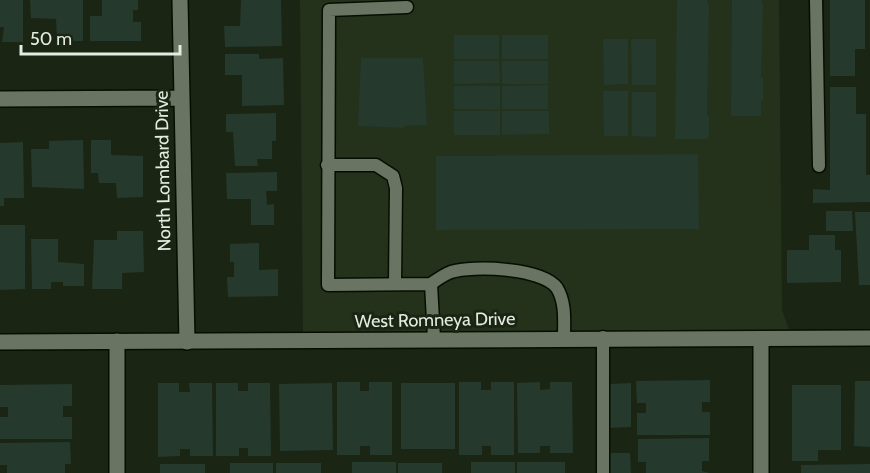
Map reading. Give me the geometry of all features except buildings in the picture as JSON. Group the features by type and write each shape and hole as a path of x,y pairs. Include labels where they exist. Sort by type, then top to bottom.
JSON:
{"street":[{"name":"North Lombard Drive","path":"180,0 186,342"},
{"path":"0,99 181,98"},
{"name":"West Romneya Drive","path":"0,342 603,337 870,338"},
{"path":"761,339 761,473"},
{"path":"117,341 117,473"}],"lane":[{"path":"816,0 819,166"},
{"path":"406,7 329,10 328,285 431,284 442,276 467,270 531,272 545,277 556,286 561,297 564,338"},
{"path":"327,165 376,165 393,176 396,188 395,283"},
{"path":"431,284 434,339"},
{"path":"603,337 603,473"}],"shaded area":[{"path":"300,0 779,0 782,310 790,332 303,337"}]}
